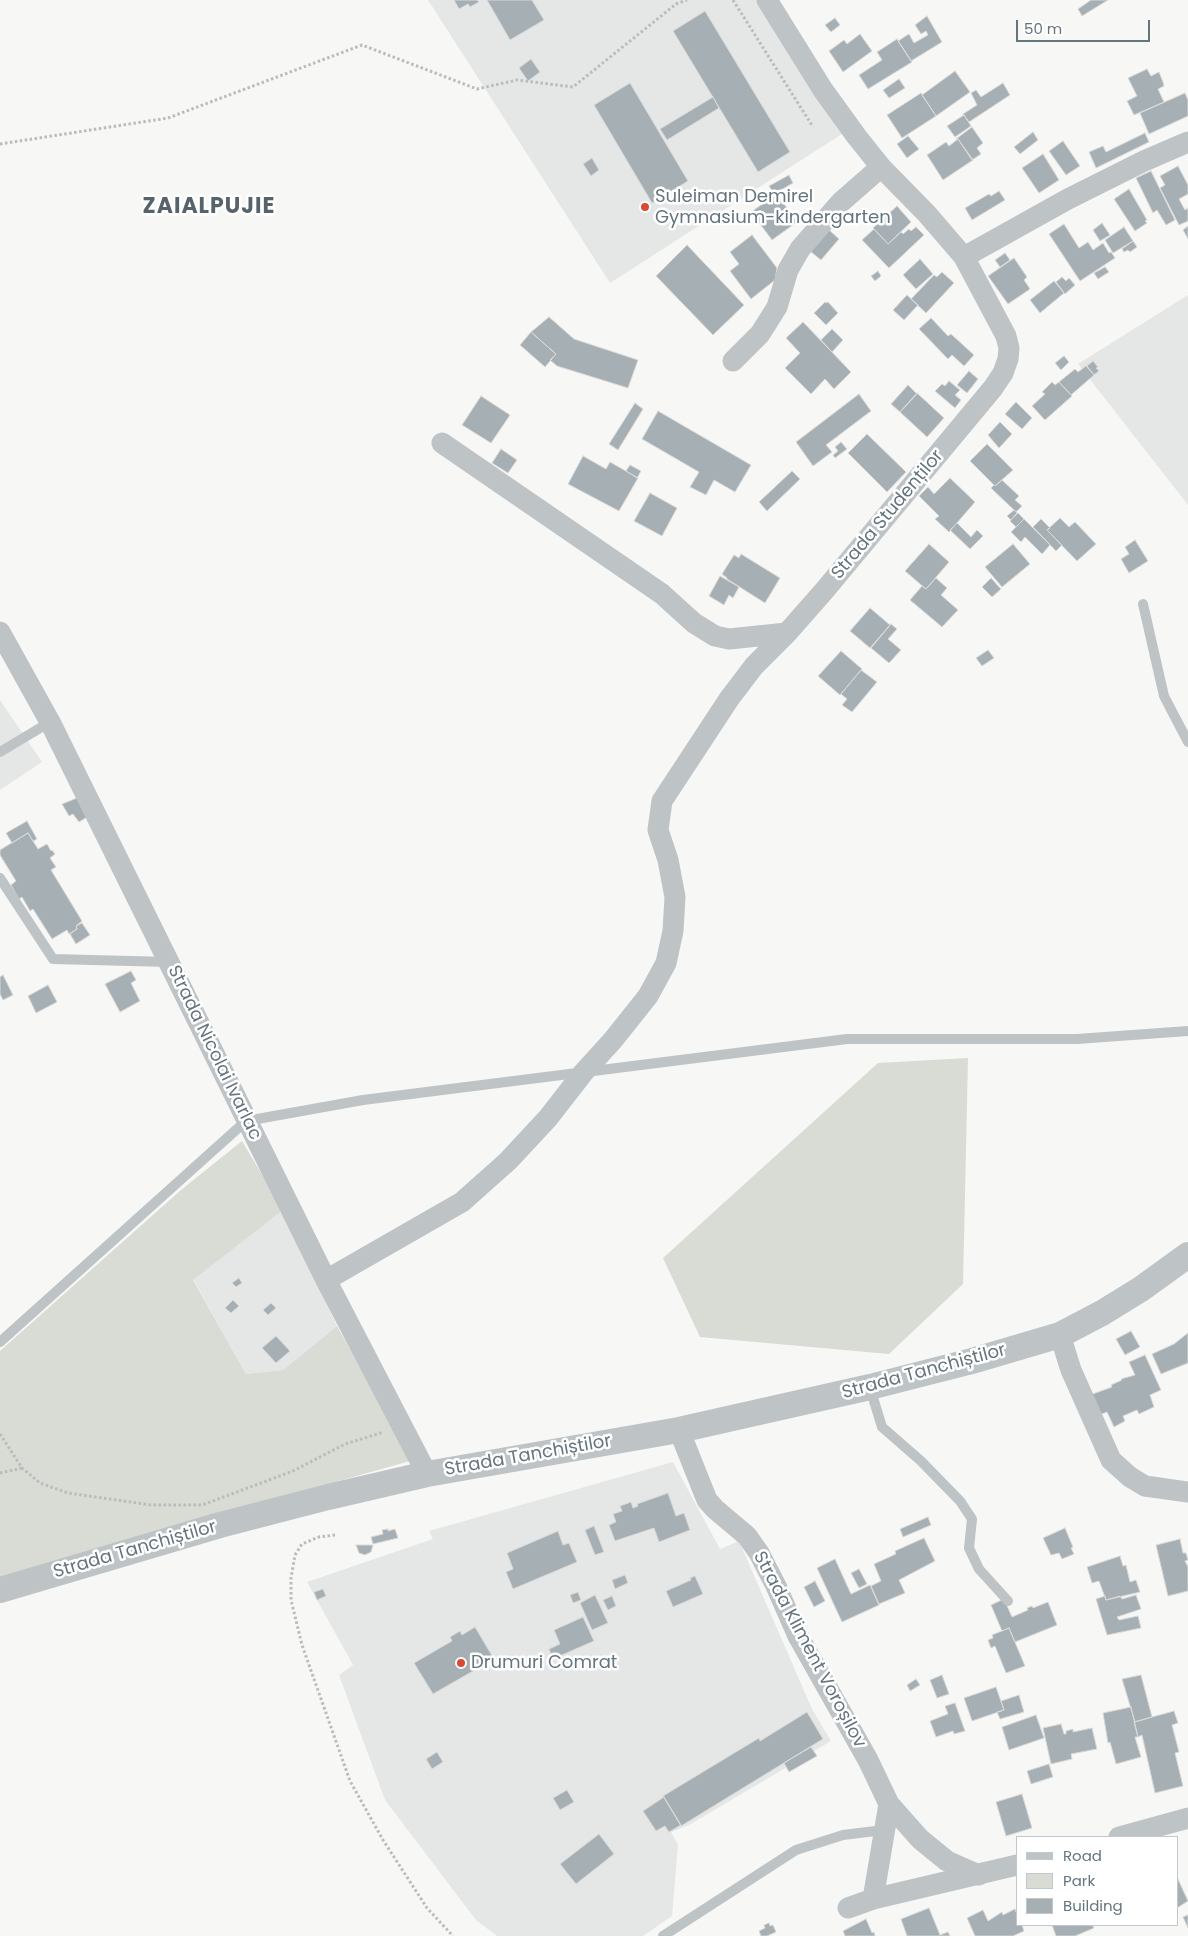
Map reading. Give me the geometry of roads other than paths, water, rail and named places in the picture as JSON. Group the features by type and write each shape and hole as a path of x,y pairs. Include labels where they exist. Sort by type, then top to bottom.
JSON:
{"street":[{"name":"Strada Studenților","path":"326,1280 462,1202 508,1161 548,1118 648,996 666,963 673,931 675,897 668,860 658,830 662,801 729,699 754,666 787,633 830,584 962,426 993,388 1003,373 1008,359 1009,348 1006,336 964,257 927,214 881,167 823,90 767,0"},
{"path":"964,257 1068,198 1188,142"},
{"path":"733,362 760,334 777,307 788,270 800,249 841,202 881,167"},
{"path":"442,443 662,594 694,623 715,636 729,639 787,633"},
{"name":"Strada Nicolai Ivarlac","path":"0,632 50,722 246,1121 427,1474"},
{"name":"Strada Tanchiștilor","path":"0,1590 220,1525 328,1497 427,1474 678,1430 870,1387 972,1361 1060,1335 1102,1313 1141,1289 1188,1256"},
{"path":"1060,1335 1072,1370 1111,1460 1130,1478 1145,1486 1188,1492"},
{"name":"Strada Kliment Voroșilov","path":"678,1430 707,1500 715,1510 748,1536 759,1553 798,1636 868,1760 889,1804 920,1839 947,1861 979,1875"},
{"path":"873,1899 889,1804"},
{"path":"1124,1836 1188,1818"},
{"path":"848,1908 873,1899 1016,1865"}],"lane":[{"path":"1143,604 1164,696 1188,742"},
{"path":"0,752 50,722"},
{"path":"0,878 53,959 169,962"},
{"path":"0,1342 246,1121 363,1100 847,1039 1077,1039 1188,1031"},
{"path":"870,1387 882,1427 921,1461 960,1501 972,1519 969,1548 979,1569 1008,1601"},
{"path":"664,1936 796,1850 843,1835 884,1830"}],"place":[{"name":"Suleiman Demirel Gymnasium-kindergarten","path":"645,207"},
{"name":"Drumuri Comrat","path":"461,1663"}],"district":[{"name":"ZAIALPUJIE","path":"209,207"}]}
